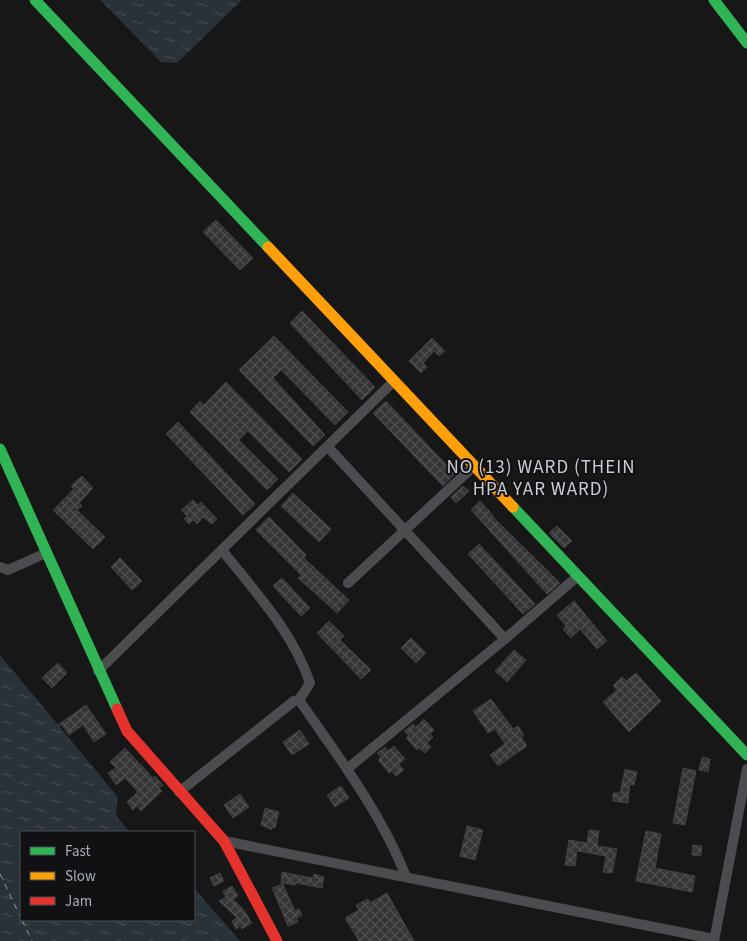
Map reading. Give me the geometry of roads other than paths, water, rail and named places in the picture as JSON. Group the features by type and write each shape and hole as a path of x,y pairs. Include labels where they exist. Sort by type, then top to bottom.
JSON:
{"street":[{"path":"35,0 747,754"},
{"path":"714,0 747,43"},
{"path":"98,671 394,381"},
{"path":"328,447 505,639"},
{"path":"0,449 98,671 127,731 179,792 224,840 277,941"},
{"path":"348,583 474,466"},
{"path":"222,550 275,617 302,659 310,683 299,700"},
{"path":"0,567 8,570 46,552"},
{"path":"347,769 505,639 578,576"},
{"path":"179,792 294,700 299,700"},
{"path":"299,700 347,769 399,858 406,877"},
{"path":"224,840 714,940 747,769"}],"water":[{"path":"100,0 242,0 177,63 161,62"},
{"path":"0,655 118,797 116,815 128,831 20,831 20,921 195,921 195,889 240,941 0,941"}],"district":[{"name":"NO (13) WARD (THEIN HPA YAR WARD)","path":"541,478"}]}
